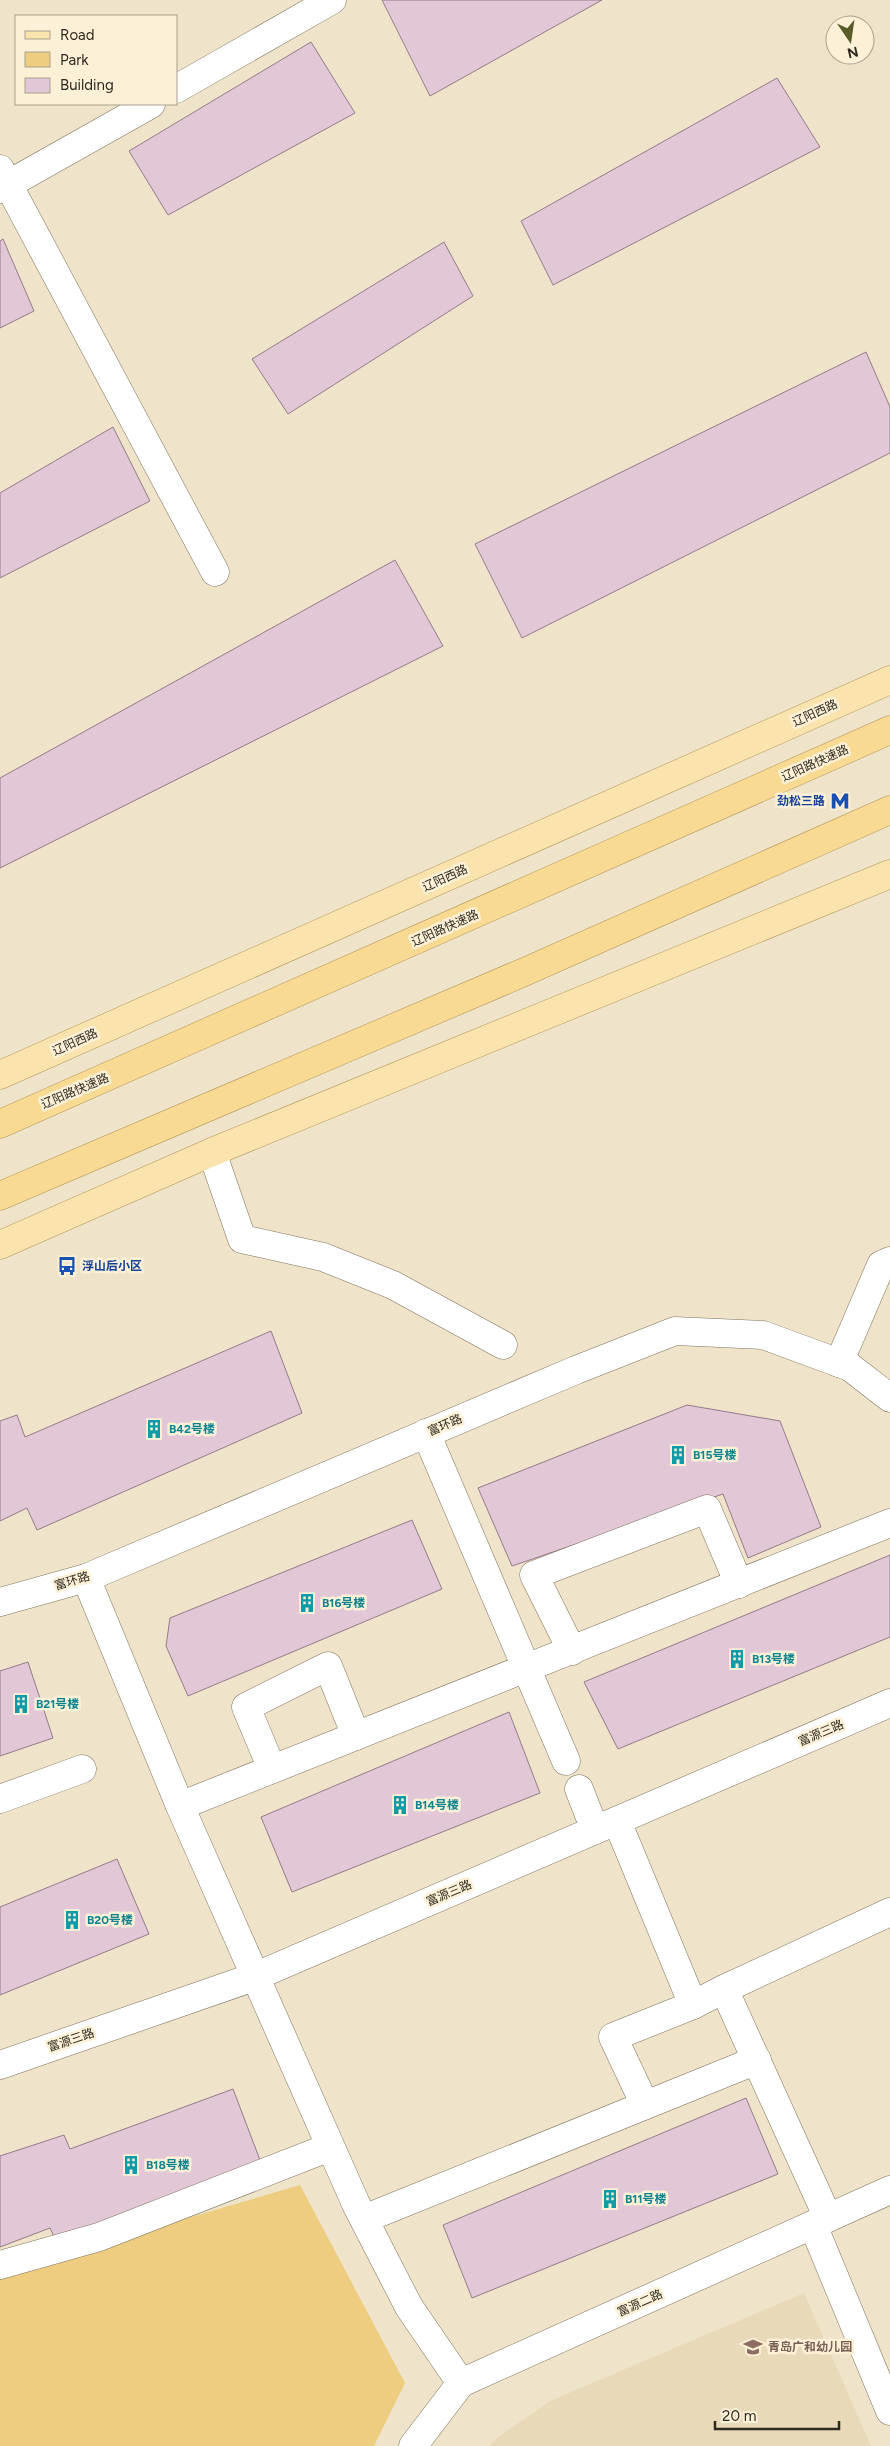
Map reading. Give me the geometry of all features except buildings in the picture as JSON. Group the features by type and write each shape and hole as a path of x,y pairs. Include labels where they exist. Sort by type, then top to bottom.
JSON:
{"highway":[{"name":"辽阳路快速路","path":"0,1124 890,730"},
{"path":"0,1196 522,973 890,810"}],"main road":[{"name":"辽阳西路","path":"0,1075 890,680"},
{"path":"0,1245 212,1152 890,874"}],"street":[{"path":"178,88 332,0"},
{"path":"148,105 3,181 215,572"},
{"path":"212,1152 242,1239 323,1256 393,1286 503,1345"},
{"path":"839,1363 881,1265 890,1261"},
{"name":"富环路","path":"0,1602 86,1578 576,1370 675,1331 763,1335 850,1367 890,1398"},
{"path":"426,1433 566,1761"},
{"path":"572,1651 534,1575 708,1509 739,1584"},
{"path":"180,1806 890,1523"},
{"path":"86,1578 180,1806 330,2147 409,2307 462,2383"},
{"path":"272,1769 246,1708 328,1666 356,1736"},
{"name":"富源三路","path":"0,2064 254,1977 890,1703"},
{"path":"0,1799 82,1769"},
{"path":"579,1789 606,1825 692,2005"},
{"path":"645,2105 613,2037 692,2005 890,1912"},
{"path":"724,1989 757,2060 821,2221 890,2411"},
{"path":"364,2218 757,2060"},
{"path":"0,2265 99,2238 330,2147"},
{"name":"富源二路","path":"413,2446 462,2383 890,2190"}],"shaded area":[{"name":"青岛广和幼儿园","path":"804,2293 871,2446 489,2446 550,2401"}],"green space":[{"path":"300,2185 405,2383 374,2446 0,2446 0,2273"}],"place":[{"name":"劲松三路","path":"840,801"},
{"name":"浮山后小区","path":"67,1266"},
{"name":"B42号楼","path":"154,1429"},
{"name":"B15号楼","path":"678,1455"},
{"name":"B16号楼","path":"307,1603"},
{"name":"B13号楼","path":"737,1659"},
{"name":"B21号楼","path":"21,1704"},
{"name":"B14号楼","path":"400,1805"},
{"name":"B20号楼","path":"72,1920"},
{"name":"B18号楼","path":"131,2165"},
{"name":"B11号楼","path":"610,2199"},
{"name":"青岛广和幼儿园","path":"753,2347"}]}
